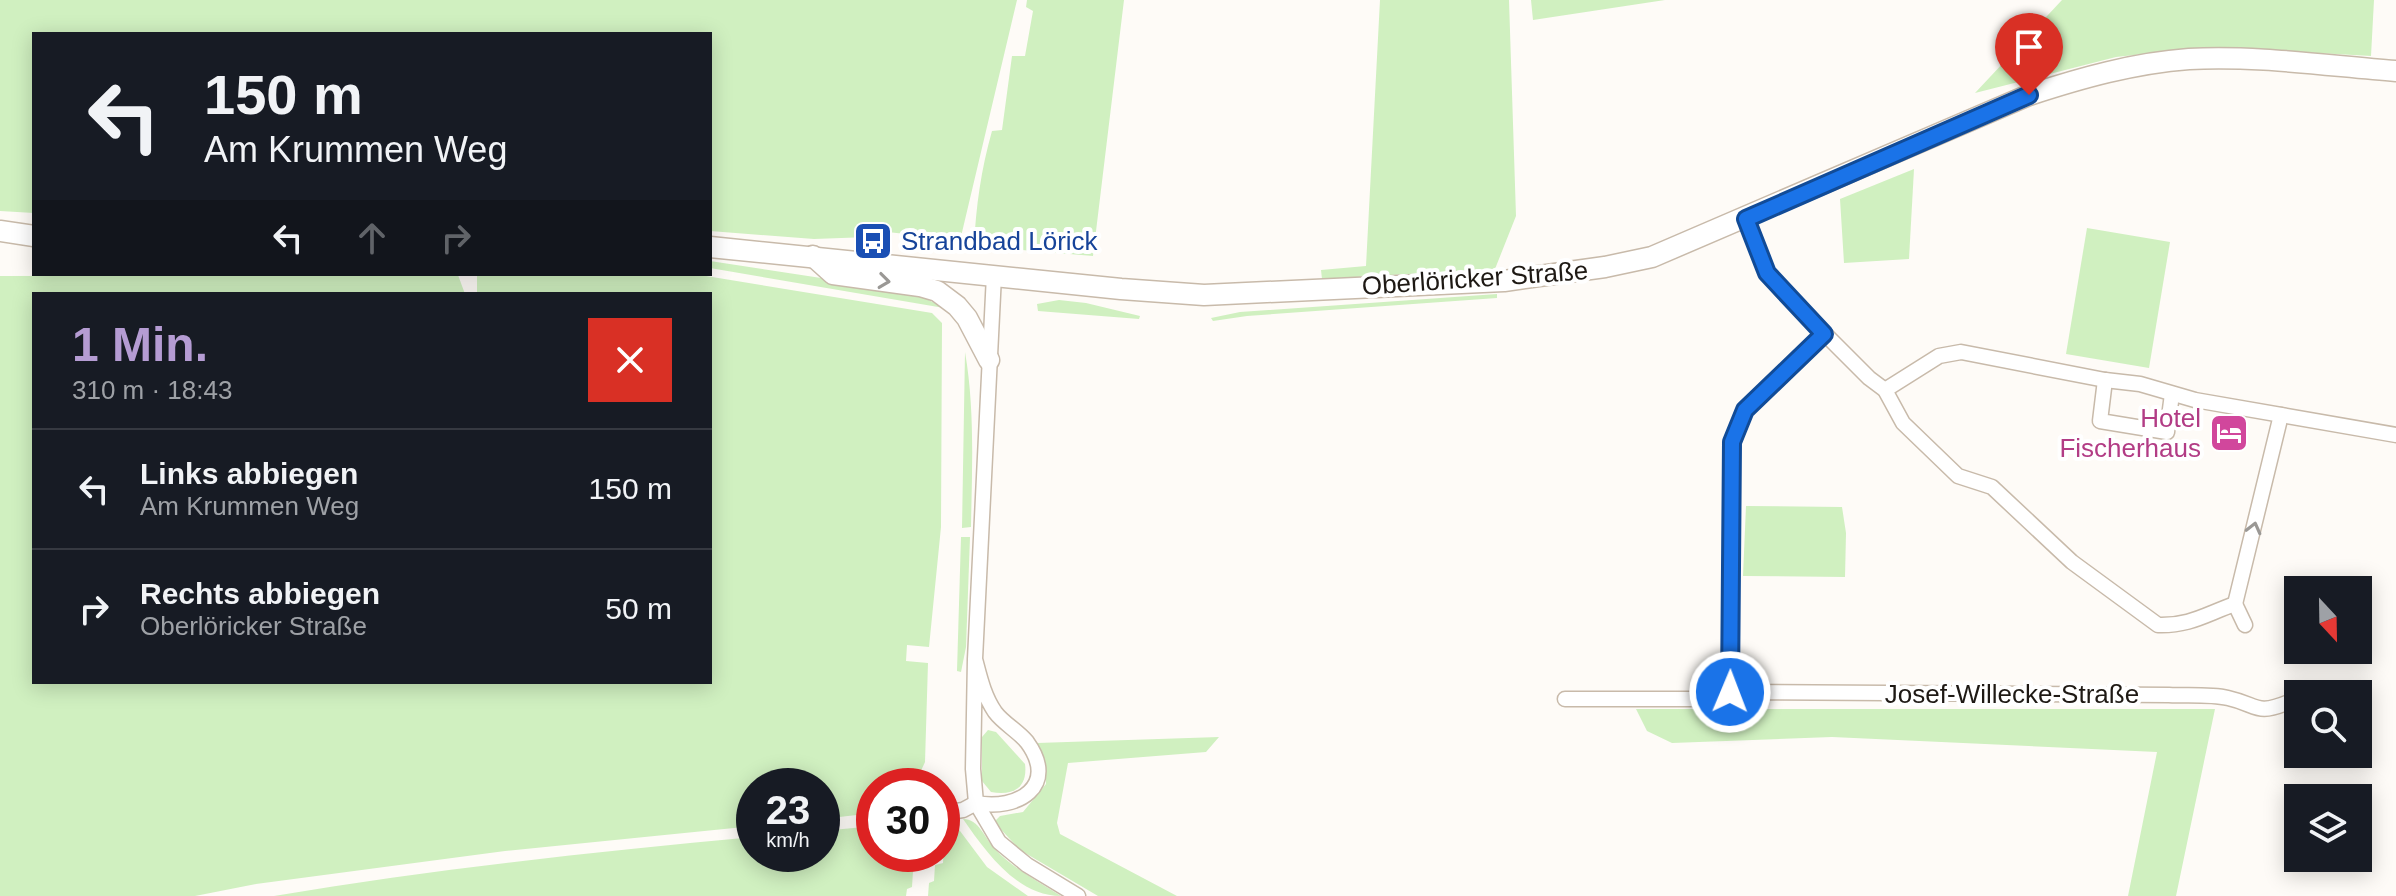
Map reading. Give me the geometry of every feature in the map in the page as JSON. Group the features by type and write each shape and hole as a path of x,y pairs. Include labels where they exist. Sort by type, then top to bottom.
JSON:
{"main road":[{"name":"Oberlöricker Straße","path":"712,247 1204,295 1504,281 1652,257 2029,95 2118,70 2191,59 2396,71"},
{"path":"0,231 32,238"},
{"path":"0,245 32,238"},
{"path":"813,256 833,274 937,291 967,318 989,360"}],"street":[{"path":"1746,219 1767,273 1824,334 1885,390 1903,423 1958,476 1992,487 2072,562 2158,625 2175,626 2198,621 2235,604"},
{"path":"994,275 975,659 973,769 976,803 999,842 1027,865 1078,896"},
{"path":"1730,692 1732,442 1745,410 1824,334"},
{"path":"1885,390 1939,356 1961,352 2396,435"},
{"path":"2105,380 2100,421 2167,432 2172,394"},
{"path":"2245,625 2235,604 2281,415"},
{"path":"960,810 976,803 991,806 1016,802 1033,791 1038,779 1036,762 1026,741 996,714 984,693 975,659"},
{"name":"Josef-Willecke-Straße","path":"1565,699 1718,699 1730,692 2169,695 2228,698 2268,711 2284,704"}],"green space":[{"path":"0,0 1017,0 959,245 932,237 870,230 869,237 814,239 712,231 712,32 32,32 32,213 0,211"},
{"path":"1027,0 1124,0 1093,256 974,246 985,160 992,131 1002,130 1012,56 1025,56 1033,11 1026,7"},
{"path":"1380,0 1509,0 1516,216 1495,269 1322,279 1321,270 1366,266"},
{"path":"1531,0 1665,0 1533,20"},
{"path":"2062,0 2374,0 2371,56 2207,47 2116,57 1975,93"},
{"path":"1914,169 1909,259 1844,263 1840,199"},
{"path":"2087,228 2170,242 2149,368 2066,354"},
{"path":"712,261 913,292 944,308 712,268"},
{"path":"0,276 458,276 464,292 32,292 32,684 712,684 712,292 477,292 477,276 706,276 932,313 942,323 941,527 929,647 907,645 906,661 928,663 925,762 922,768 856,768 856,815 840,817 840,768 736,768 736,828 505,851 256,884 195,896 0,896"},
{"path":"1497,294 1497,298 1213,321 1211,318 1240,312"},
{"path":"1059,300 1140,316 1139,319 1038,311 1037,304"},
{"path":"965,352 972,417 972,483 971,527 962,528"},
{"path":"1746,506 1842,507 1846,533 1845,577 1743,576"},
{"path":"961,537 970,537 966,647 961,672 957,671"},
{"path":"1636,709 2215,709 2176,896 2128,896 2157,752 1832,737 1672,743 1647,731"},
{"path":"988,730 996,732 1025,764 1024,779 1012,791 991,792 982,781 982,737"},
{"path":"1219,737 1206,752 1068,763 1057,823 1060,834 1177,896 1098,896 1020,850 994,822 1000,816 1023,812 1046,784 1045,761 1037,743"},
{"path":"963,819 977,825 1009,862 1061,896 1030,889 1004,870"},
{"path":"856,828 856,872 913,872 912,887 907,889 906,896 274,896 514,862 736,839 736,872 840,872 840,829"},
{"path":"960,831 987,867 1028,896 928,896 929,883 934,881 935,872 960,872"}],"place":[{"name":"Strandbad Lörick","path":"873,241"},
{"name":"Hotel Fischerhaus","path":"2229,433"}],"route":[{"path":"1730,692 1732,442 1745,410 1824,334 1767,273 1746,219 2029,95"}]}
